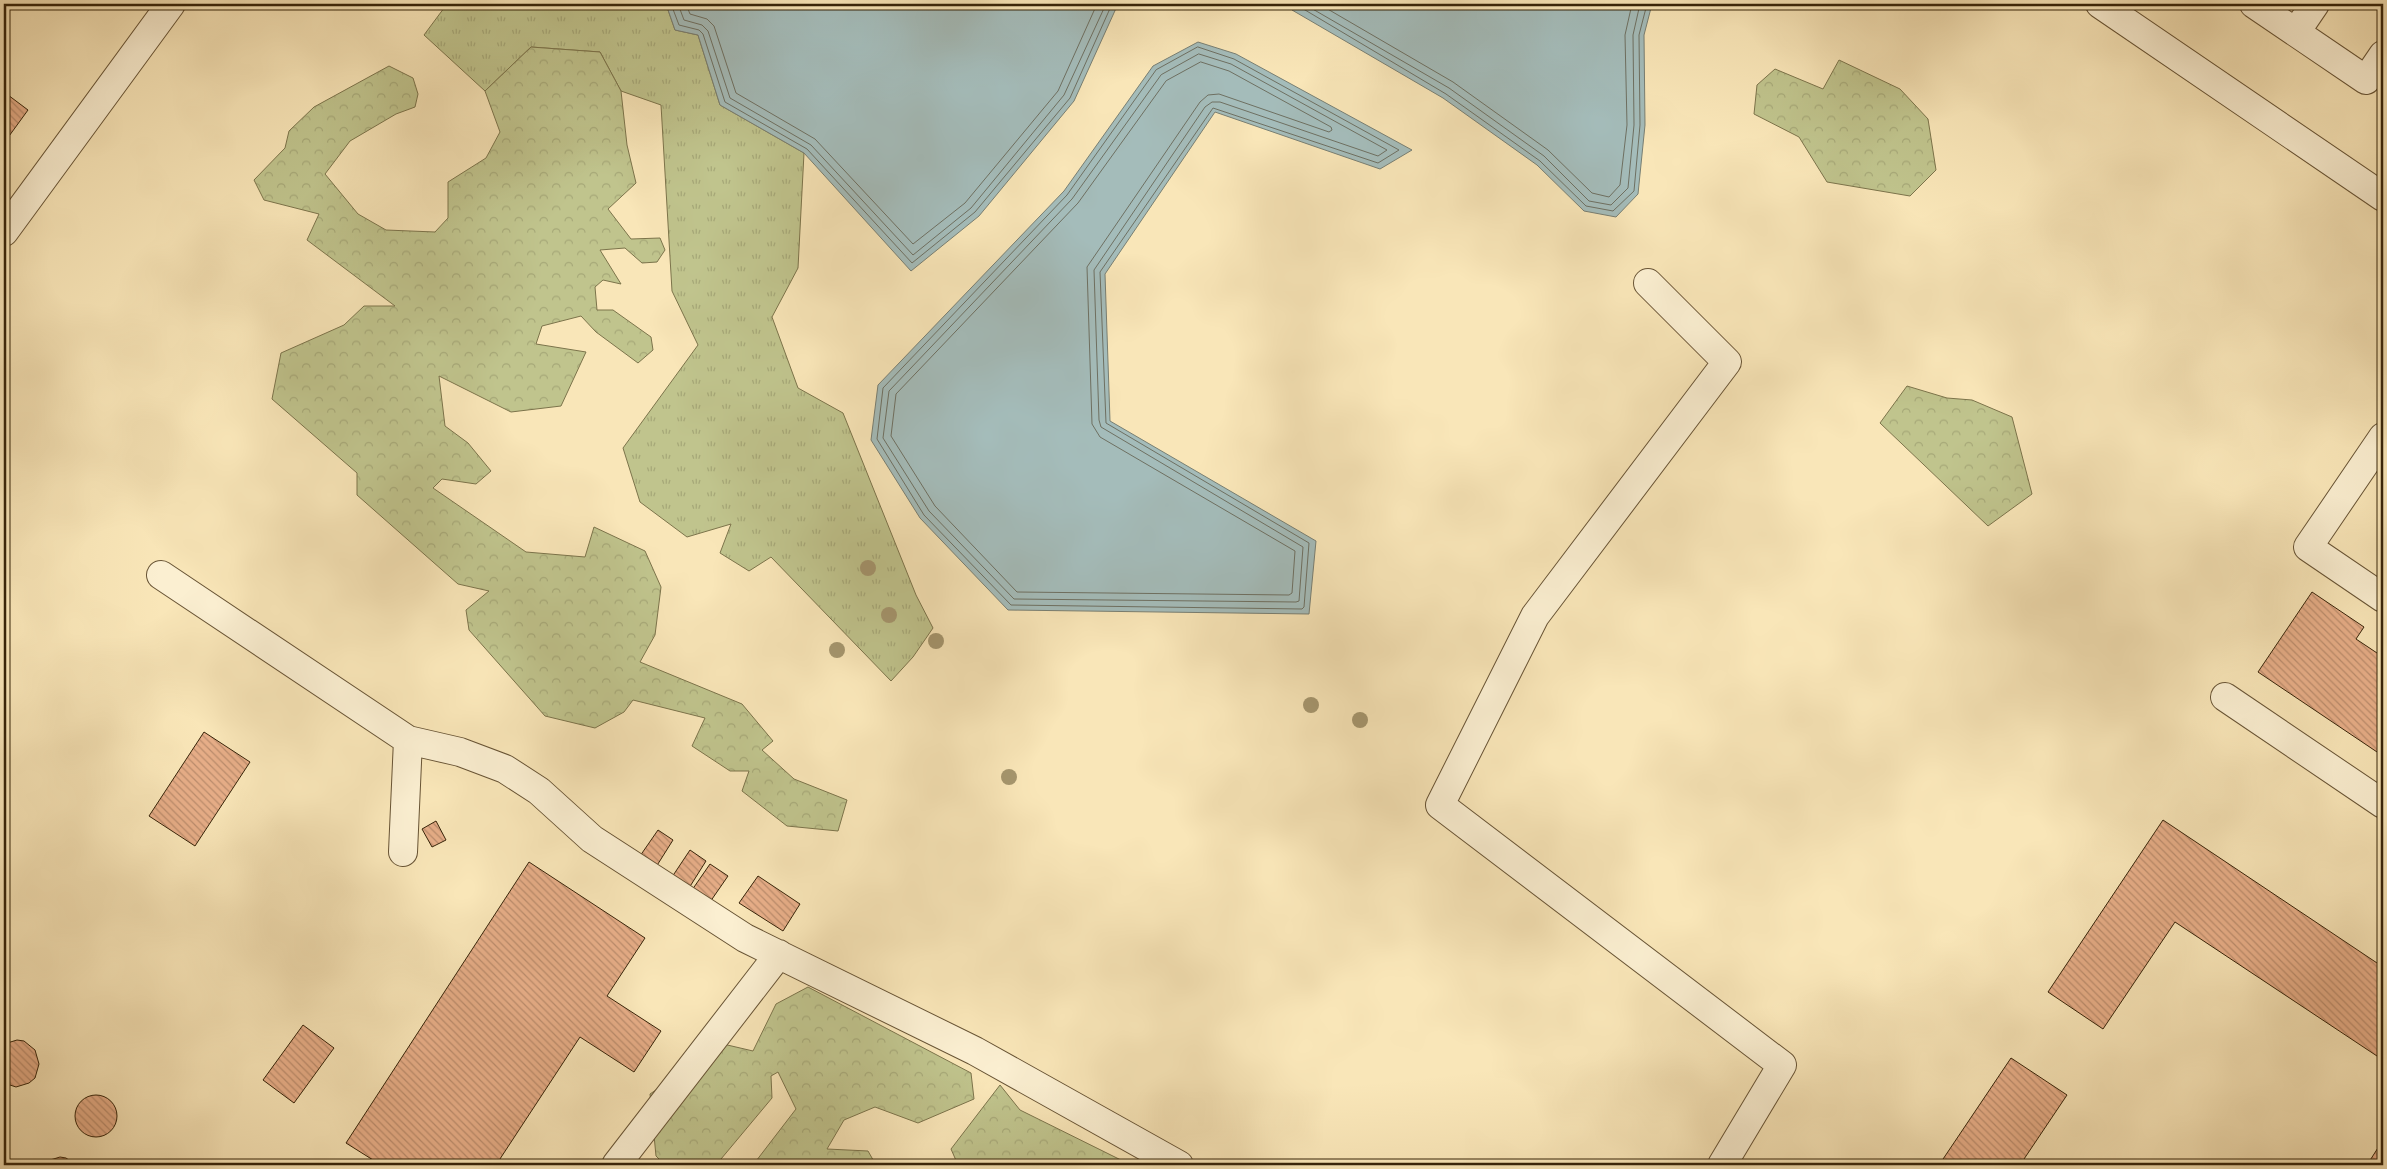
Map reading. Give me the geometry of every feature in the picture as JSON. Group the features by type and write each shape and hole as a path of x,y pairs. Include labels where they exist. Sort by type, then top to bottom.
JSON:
{"lane":[{"path":"4,232 171,4"},
{"path":"2100,4 2383,197"},
{"path":"2254,4 2366,80 2383,55"},
{"path":"2296,32 2316,4"},
{"path":"1648,283 1727,362 1535,616 1440,805 1782,1065 1722,1165"},
{"path":"2383,437 2308,547 2383,598"},
{"path":"162,575 408,740 460,752 505,769 539,791 592,839 745,938 975,1051 1179,1165"},
{"path":"2225,696 2383,804"},
{"path":"404,852 408,740"},
{"path":"616,1165 779,954"}],"green space":[{"path":"447,4 666,4 675,30 698,35 720,105 804,153 798,268 772,317 798,388 843,413 916,595 933,628 913,657 891,681 771,557 749,571 720,553 731,524 687,537 640,502 623,448 698,345 672,291 661,105 621,91 600,52 531,47 485,91 424,35"},
{"path":"531,47 600,52 621,91 627,145 636,183 608,209 631,239 660,238 665,250 657,262 642,263 625,248 600,250 621,284 603,280 595,287 597,310 613,310 651,337 653,350 638,363 596,332 581,316 542,326 536,344 586,352 561,406 511,412 439,376 445,426 468,443 491,471 476,484 442,479 433,488 526,552 585,557 594,527 645,551 661,587 655,635 640,662 742,704 773,741 762,750 794,779 847,800 838,831 787,826 742,791 749,771 730,771 692,746 705,718 633,700 624,712 595,728 545,716 469,630 466,610 489,591 458,584 357,495 357,473 272,399 281,353 344,325 364,306 395,306 307,240 319,214 264,200 254,180 285,148 289,131 314,107 389,66 413,78 418,94 415,107 396,114 350,141 325,174 358,214 386,230 435,232 448,218 448,182 486,158 500,132 485,91"},
{"path":"1839,60 1900,89 1928,119 1936,170 1910,196 1827,182 1799,137 1754,114 1757,85 1775,69 1823,89"},
{"path":"1907,386 1947,398 1972,400 2012,417 2032,494 1988,526 1880,423"},
{"path":"808,987 971,1073 974,1099 918,1123 875,1107 844,1120 827,1149 868,1151 876,1165 753,1165 796,1109 778,1072 771,1076 772,1098 716,1165 665,1165 656,1156 650,1094 684,1071 706,1040 753,1051 776,1004"},
{"path":"1000,1085 1020,1110 1131,1165 958,1165 951,1149"}],"water":[{"path":"666,4 1118,4 1074,101 979,216 911,271 804,153 720,105 698,35 675,30"},
{"path":"1290,4 1652,4 1644,35 1645,125 1638,194 1616,217 1584,211 1537,165 1443,98 1292,10"},
{"path":"1198,42 1236,54 1412,150 1380,169 1215,112 1105,274 1110,421 1316,541 1309,614 1008,610 920,518 871,440 878,385 1064,191 1153,66"}],"building":[{"path":"4,92 28,110 4,143"},
{"path":"2312,592 2364,627 2356,639 2383,657 2383,756 2258,672"},
{"path":"204,732 250,762 195,846 149,816"},
{"path":"2163,820 2383,967 2383,1060 2175,922 2103,1029 2048,992"},
{"path":"436,821 446,840 432,847 422,829"},
{"path":"658,830 673,840 656,867 640,856"},
{"path":"690,850 706,861 689,888 672,877"},
{"path":"529,862 645,938 607,996 661,1031 634,1072 580,1037 496,1165 381,1165 346,1143"},
{"path":"710,864 728,876 710,902 692,890"},
{"path":"758,876 800,904 783,931 739,903"},
{"path":"303,1025 334,1048 294,1103 263,1080"},
{"path":"17,1040 24,1041 35,1050 39,1064 35,1078 29,1083 16,1087 4,1083 4,1044"},
{"path":"2011,1058 2067,1095 2020,1165 1939,1165"},
{"path":"92,1095 100,1095 111,1101 117,1116 111,1131 100,1137 92,1137 81,1131 75,1120 75,1112 81,1101"},
{"path":"2383,1140 2383,1165 2367,1165"},
{"path":"60,1157 66,1158 76,1165 43,1165 47,1161"}]}
